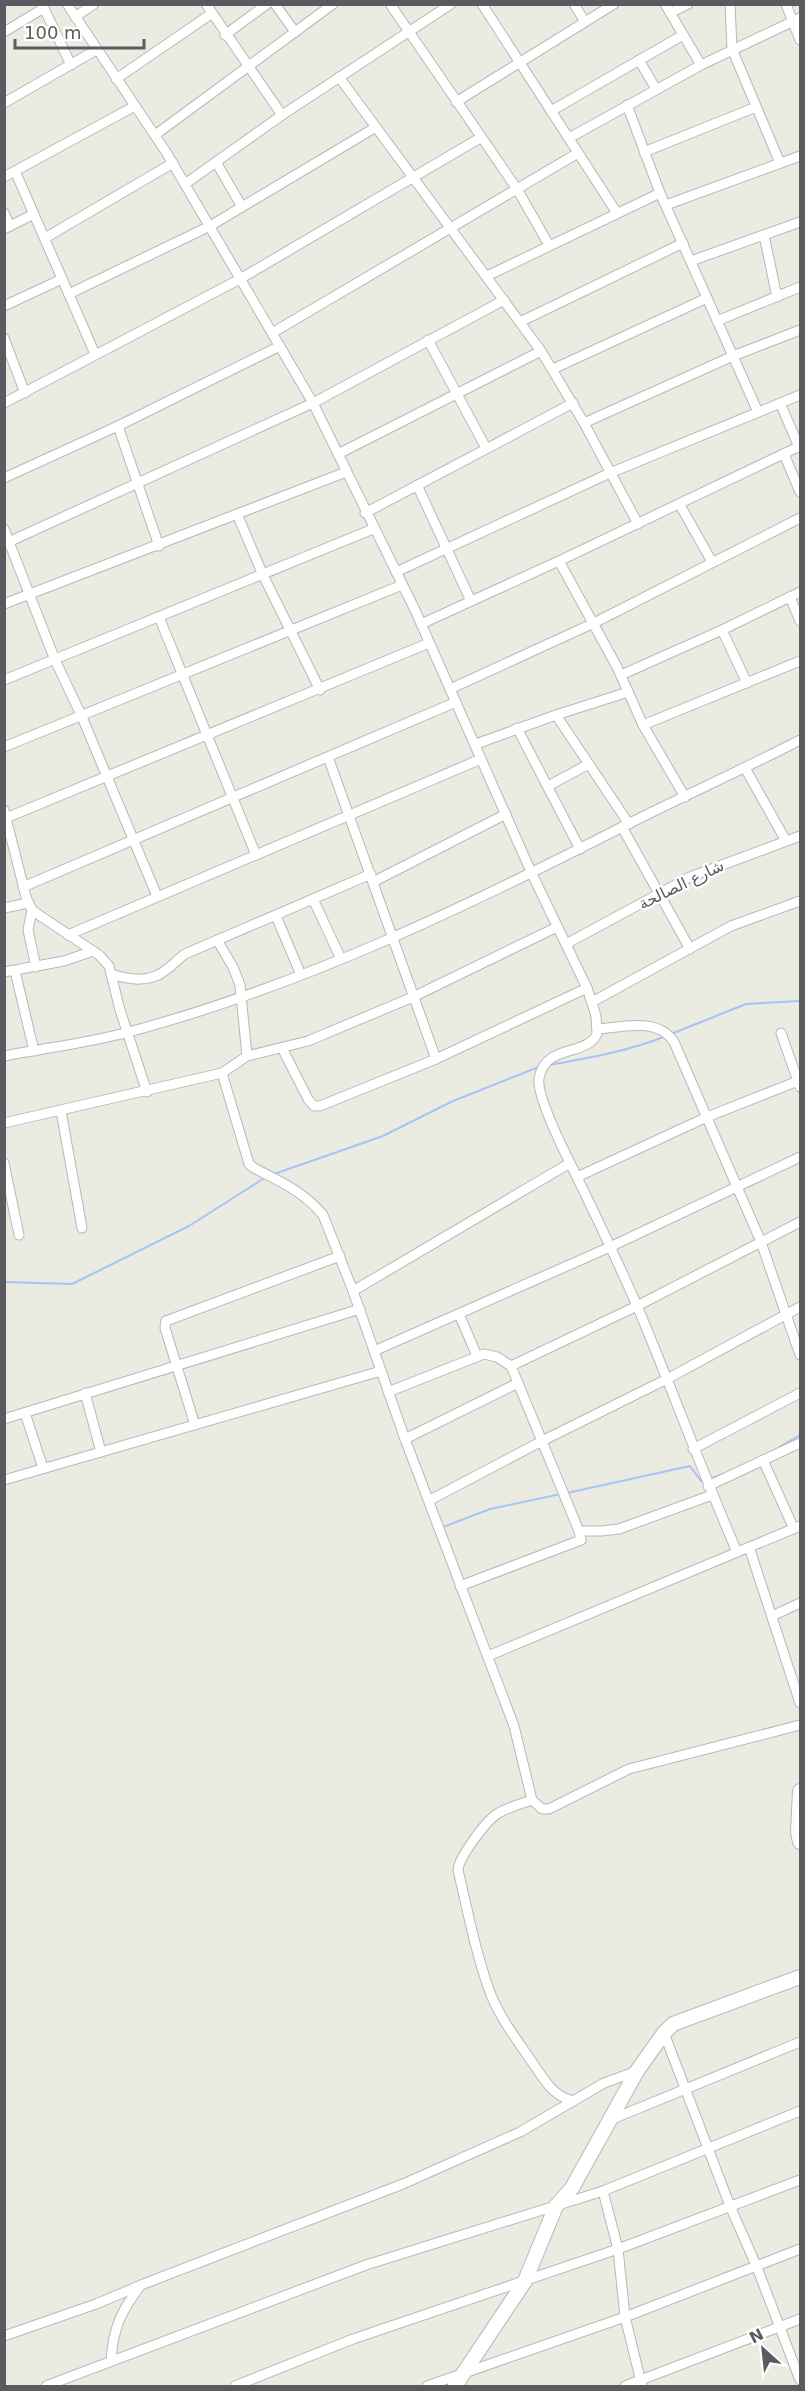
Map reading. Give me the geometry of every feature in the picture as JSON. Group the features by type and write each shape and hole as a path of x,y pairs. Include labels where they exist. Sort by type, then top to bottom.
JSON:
{"street":[{"path":"67,4 173,163 313,403 421,624 532,874 587,988 598,1029 595,1038 589,1043 553,1056 539,1079 541,1095 637,1306 693,1449 737,1552"},
{"path":"75,17 94,4"},
{"path":"206,4 225,35 282,115"},
{"path":"225,35 267,4"},
{"path":"275,4 295,32"},
{"path":"155,135 333,4"},
{"path":"390,4 516,189 549,245"},
{"path":"184,183 282,115 451,4"},
{"path":"482,4 617,213"},
{"path":"574,4 585,22"},
{"path":"456,102 614,4"},
{"path":"688,4 668,9 701,65"},
{"path":"730,4 732,49 780,163"},
{"path":"786,4 797,20 801,40"},
{"path":"4,32 43,6 71,65"},
{"path":"116,79 211,14"},
{"path":"569,138 701,65 797,20"},
{"path":"551,111 683,35"},
{"path":"4,103 96,50"},
{"path":"639,60 656,89"},
{"path":"339,77 452,227 541,351 573,403 638,524"},
{"path":"627,105 660,193 758,412"},
{"path":"4,177 135,106"},
{"path":"644,152 756,107"},
{"path":"69,294 210,226 376,127"},
{"path":"4,403 240,279 480,138"},
{"path":"272,333 578,153"},
{"path":"666,205 801,156"},
{"path":"216,162 242,207"},
{"path":"45,238 173,163"},
{"path":"15,171 95,354"},
{"path":"487,276 660,193"},
{"path":"4,213 7,228 34,214"},
{"path":"691,261 801,222"},
{"path":"764,235 777,297"},
{"path":"520,322 682,243"},
{"path":"4,306 62,279"},
{"path":"717,321 801,287"},
{"path":"553,369 707,298"},
{"path":"7,543 313,403 504,300"},
{"path":"584,423 733,356 801,330"},
{"path":"4,338 25,393"},
{"path":"428,339 486,448"},
{"path":"4,478 118,426 280,346"},
{"path":"338,454 541,351"},
{"path":"396,572 610,473 801,395"},
{"path":"365,513 573,403"},
{"path":"421,624 681,505 800,446 780,403"},
{"path":"118,426 159,546"},
{"path":"784,454 801,492"},
{"path":"4,604 346,472"},
{"path":"417,485 471,601"},
{"path":"681,505 712,562"},
{"path":"237,514 320,690"},
{"path":"450,689 594,623 801,518"},
{"path":"4,529 7,543 55,660 108,777 157,896"},
{"path":"4,680 373,529"},
{"path":"559,561 621,675 643,725 685,797"},
{"path":"4,747 402,585"},
{"path":"621,675 801,592"},
{"path":"790,597 801,621"},
{"path":"159,617 256,855"},
{"path":"722,630 747,682"},
{"path":"36,967 27,930 30,906 8,846 5,814 108,777 429,643"},
{"path":"643,725 801,661"},
{"path":"476,744 556,714 628,692"},
{"path":"23,887 456,702"},
{"path":"556,714 626,826 690,949"},
{"path":"517,728 580,849"},
{"path":"4,1056 127,1032 243,997 301,975 392,938 532,874 801,740"},
{"path":"328,757 436,1059"},
{"path":"68,935 481,759"},
{"path":"548,786 589,764"},
{"path":"745,768 786,841"},
{"path":"111,974 131,979 150,978 166,970 185,954 313,899 372,878 506,814"},
{"name":"شارع الصالحة","path":"566,944 660,892 716,866 801,836"},
{"path":"313,899 341,959"},
{"path":"592,1002 731,926 801,901"},
{"path":"4,908 30,906 105,960 147,1092"},
{"path":"276,916 301,975"},
{"path":"4,1124 222,1074 248,1056 308,1041 413,997 557,927"},
{"path":"218,940 237,974 243,997 248,1056"},
{"path":"4,972 72,959 93,951"},
{"path":"15,971 34,1051"},
{"path":"282,1048 308,1099 314,1106 320,1106 436,1059 587,988"},
{"path":"598,1029 652,1026 667,1032 677,1048 761,1242 801,1355"},
{"path":"577,1177 707,1117 799,1084 781,1033"},
{"path":"222,1074 249,1164 298,1191 310,1200 323,1215 514,1726 532,1800 542,1809 549,1809 606,1778 629,1769 801,1725"},
{"path":"61,1111 82,1228"},
{"path":"374,1351 610,1247 801,1157"},
{"path":"353,1291 570,1163"},
{"path":"4,1164 19,1235"},
{"path":"511,1366 637,1306 801,1222"},
{"path":"195,1425 165,1328 169,1319 340,1256"},
{"path":"430,1500 542,1440 667,1379 801,1307"},
{"path":"4,1419 360,1309"},
{"path":"459,1314 477,1356"},
{"path":"388,1392 477,1356 490,1354 511,1366 581,1536 578,1543 460,1586"},
{"path":"4,1480 381,1371"},
{"path":"405,1438 518,1383"},
{"path":"85,1393 101,1452"},
{"path":"693,1449 801,1393"},
{"path":"25,1413 43,1468"},
{"path":"708,1485 801,1443"},
{"path":"488,1656 797,1527 763,1460"},
{"path":"579,1531 602,1532 619,1529 712,1495"},
{"path":"749,1547 801,1703"},
{"path":"772,1616 801,1603"},
{"path":"801,1791 798,1832 801,1842"},
{"path":"532,1800 491,1818 460,1859 458,1870 479,1957 492,1996 506,2024 549,2086 560,2097 574,2101"},
{"path":"458,2380 525,2281 556,2206 572,2188 637,2071 664,2033 673,2024 801,1977"},
{"path":"664,2033 729,2206 756,2265 801,2380"},
{"path":"610,2120 801,2042"},
{"path":"4,2336 96,2304 403,2184 520,2133 604,2083 637,2071"},
{"path":"46,2386 366,2265 603,2191 801,2111"},
{"path":"235,2386 353,2339 618,2249 801,2180"},
{"path":"603,2191 618,2249 625,2317 642,2383"},
{"path":"427,2386 458,2380 801,2248"},
{"path":"111,2361 112,2341 117,2320 141,2285"},
{"path":"625,2386 642,2383 801,2319"}],"waterway":[{"path":"671,1034 746,1004 800,1001"},
{"path":"549,1065 623,1050 666,1036"},
{"path":"274,1174 383,1136 453,1101 541,1066"},
{"path":"4,1282 72,1284 189,1226 266,1177"},
{"path":"769,1453 800,1435"},
{"path":"567,1493 690,1466 701,1481 703,1480"},
{"path":"709,1479 726,1473"},
{"path":"443,1527 490,1509 561,1494"}]}
